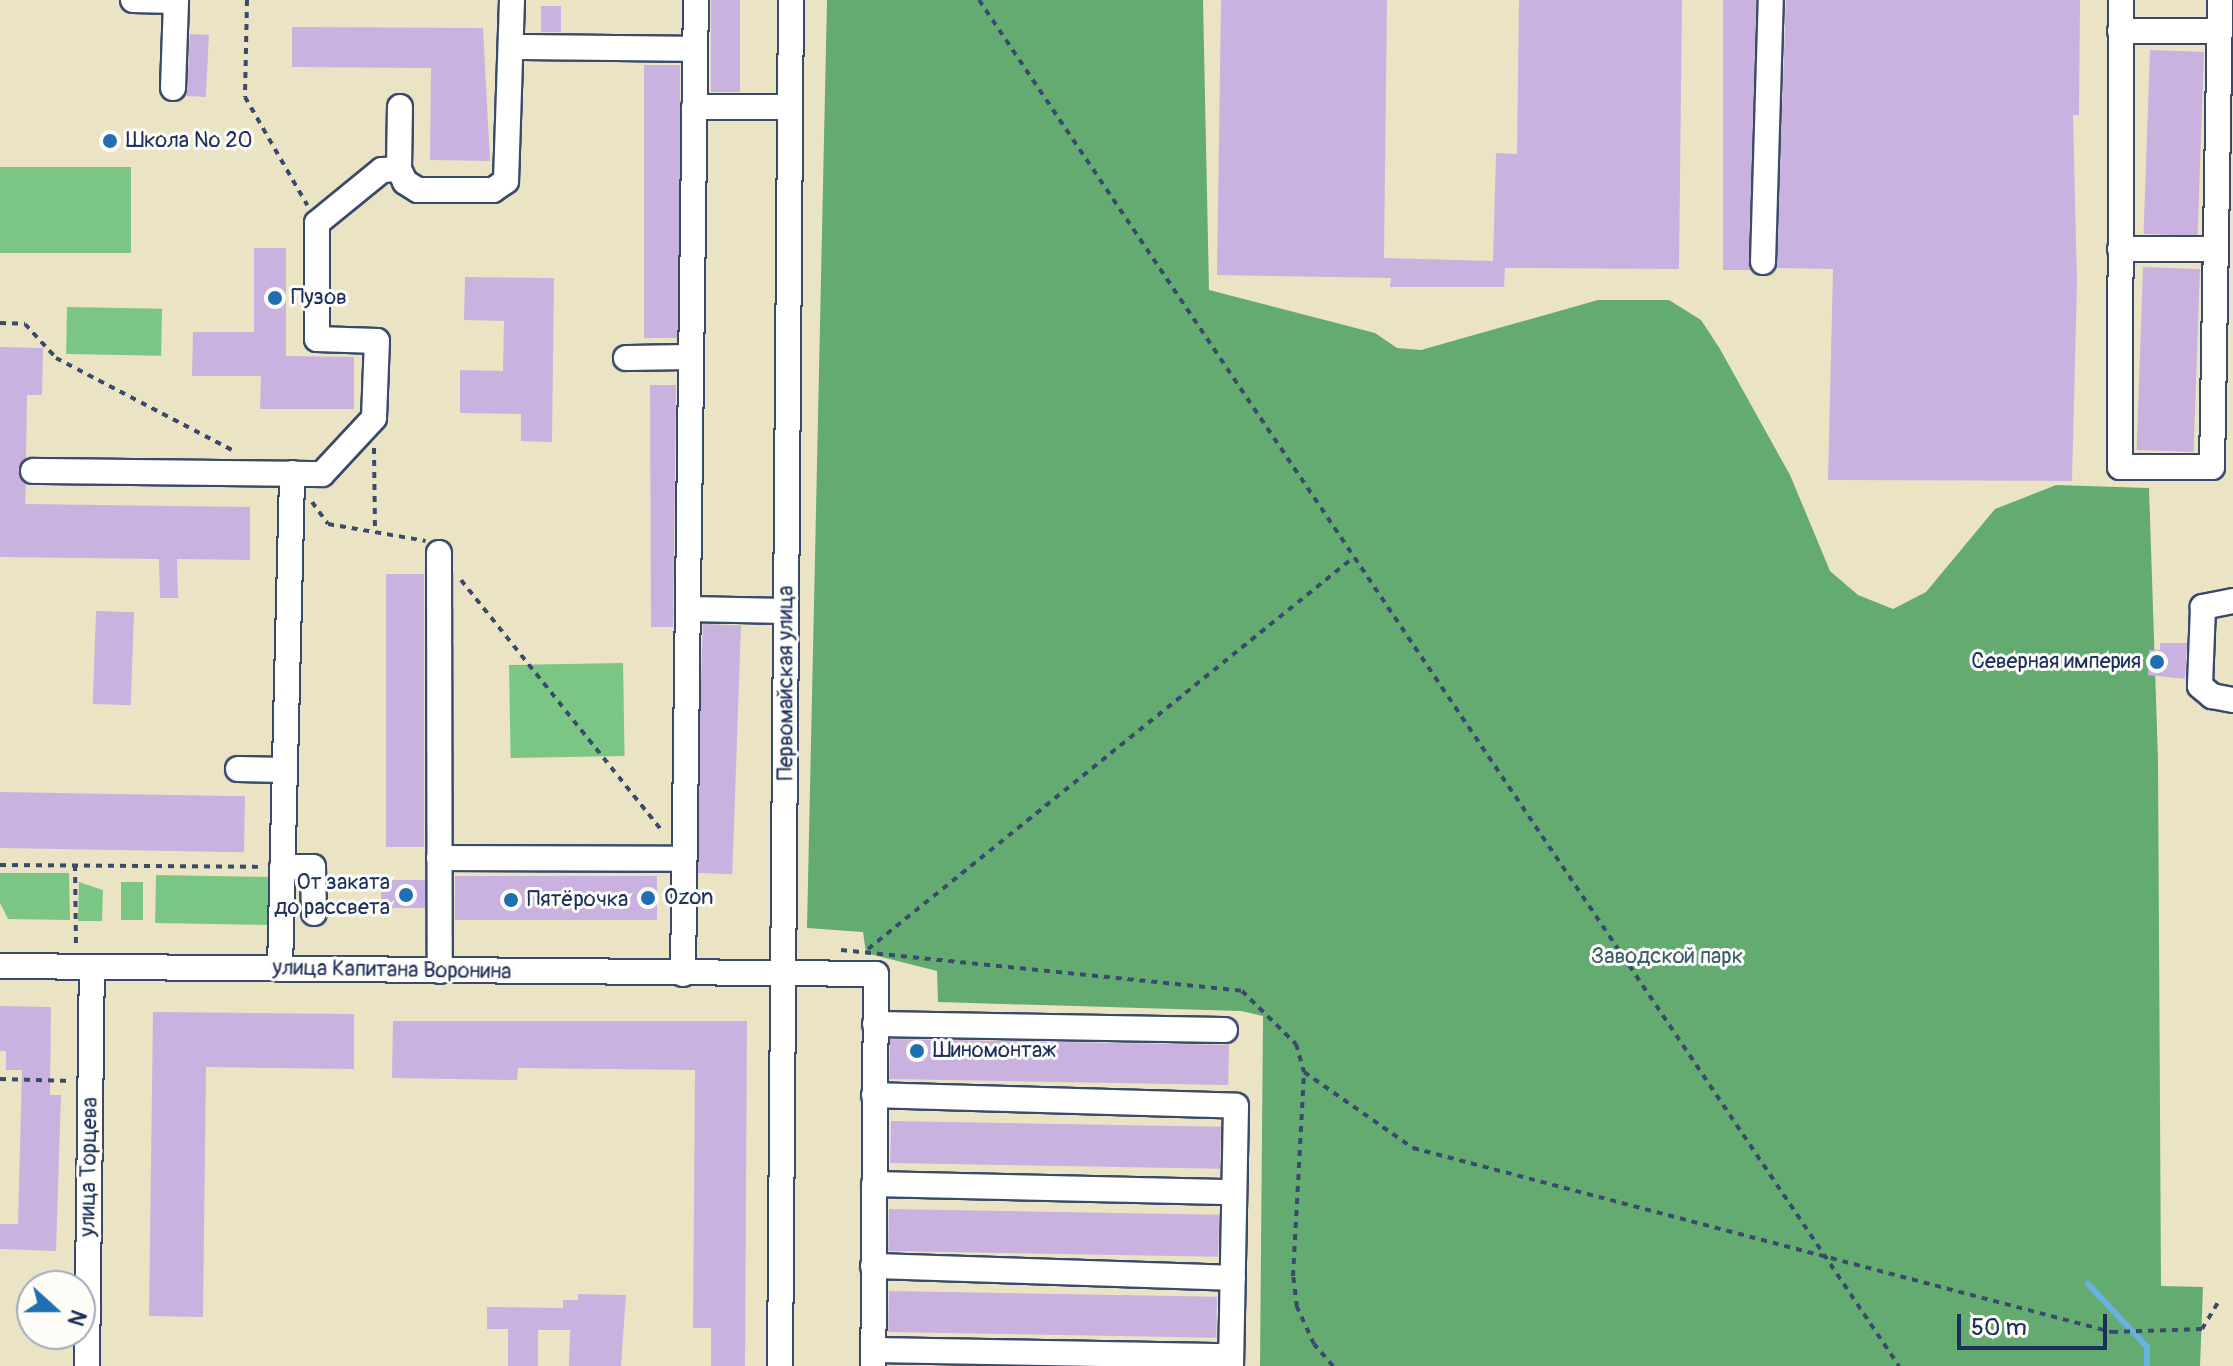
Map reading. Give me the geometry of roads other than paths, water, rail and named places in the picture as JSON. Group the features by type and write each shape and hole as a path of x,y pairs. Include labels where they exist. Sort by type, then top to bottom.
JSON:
{"street":[{"path":"133,0 176,0 173,88"},
{"path":"400,107 399,169 405,182 418,190 493,190 506,181 512,0"},
{"path":"683,974 696,0"},
{"name":"Первомайская улица","path":"780,1366 791,0"},
{"path":"1763,262 1771,0"},
{"path":"2121,0 2120,467 2212,467 2216,249 2226,117 2220,0"},
{"path":"2120,31 2220,31"},
{"path":"512,47 695,49"},
{"path":"694,107 790,107"},
{"path":"33,471 322,474 374,418 377,341 317,339 317,223 382,170 399,169"},
{"path":"2120,249 2216,249"},
{"path":"626,358 691,357"},
{"path":"280,969 284,770 283,473"},
{"path":"439,553 440,971"},
{"path":"2233,601 2203,607 2200,672 2205,692 2233,700"},
{"path":"688,609 786,611"},
{"path":"238,769 284,770"},
{"path":"439,858 684,859"},
{"path":"282,867 313,867 314,913"},
{"name":"улица Капитана Воронина","path":"0,966 876,974 875,1024"},
{"name":"улица Торцева","path":"87,1366 92,967"},
{"path":"874,1095 1236,1106 1231,1361 873,1358 874,1095 875,1024 1225,1030"},
{"path":"874,1184 1234,1192"},
{"path":"873,1266 1233,1278"}],"waterway":[{"path":"2088,1284 2147,1347 2147,1366"}],"place":[{"name":"Школа № 20","path":"110,141"},
{"name":"Пузов","path":"275,298"},
{"name":"Северная империя","path":"2157,662"},
{"name":"От заката до рассвета","path":"406,895"},
{"name":"Ozon","path":"648,898"},
{"name":"Пятёрочка","path":"511,900"},
{"name":"Шиномонтаж","path":"917,1051"}],"park label":[{"name":"Заводской парк","path":"1667,957"}]}
